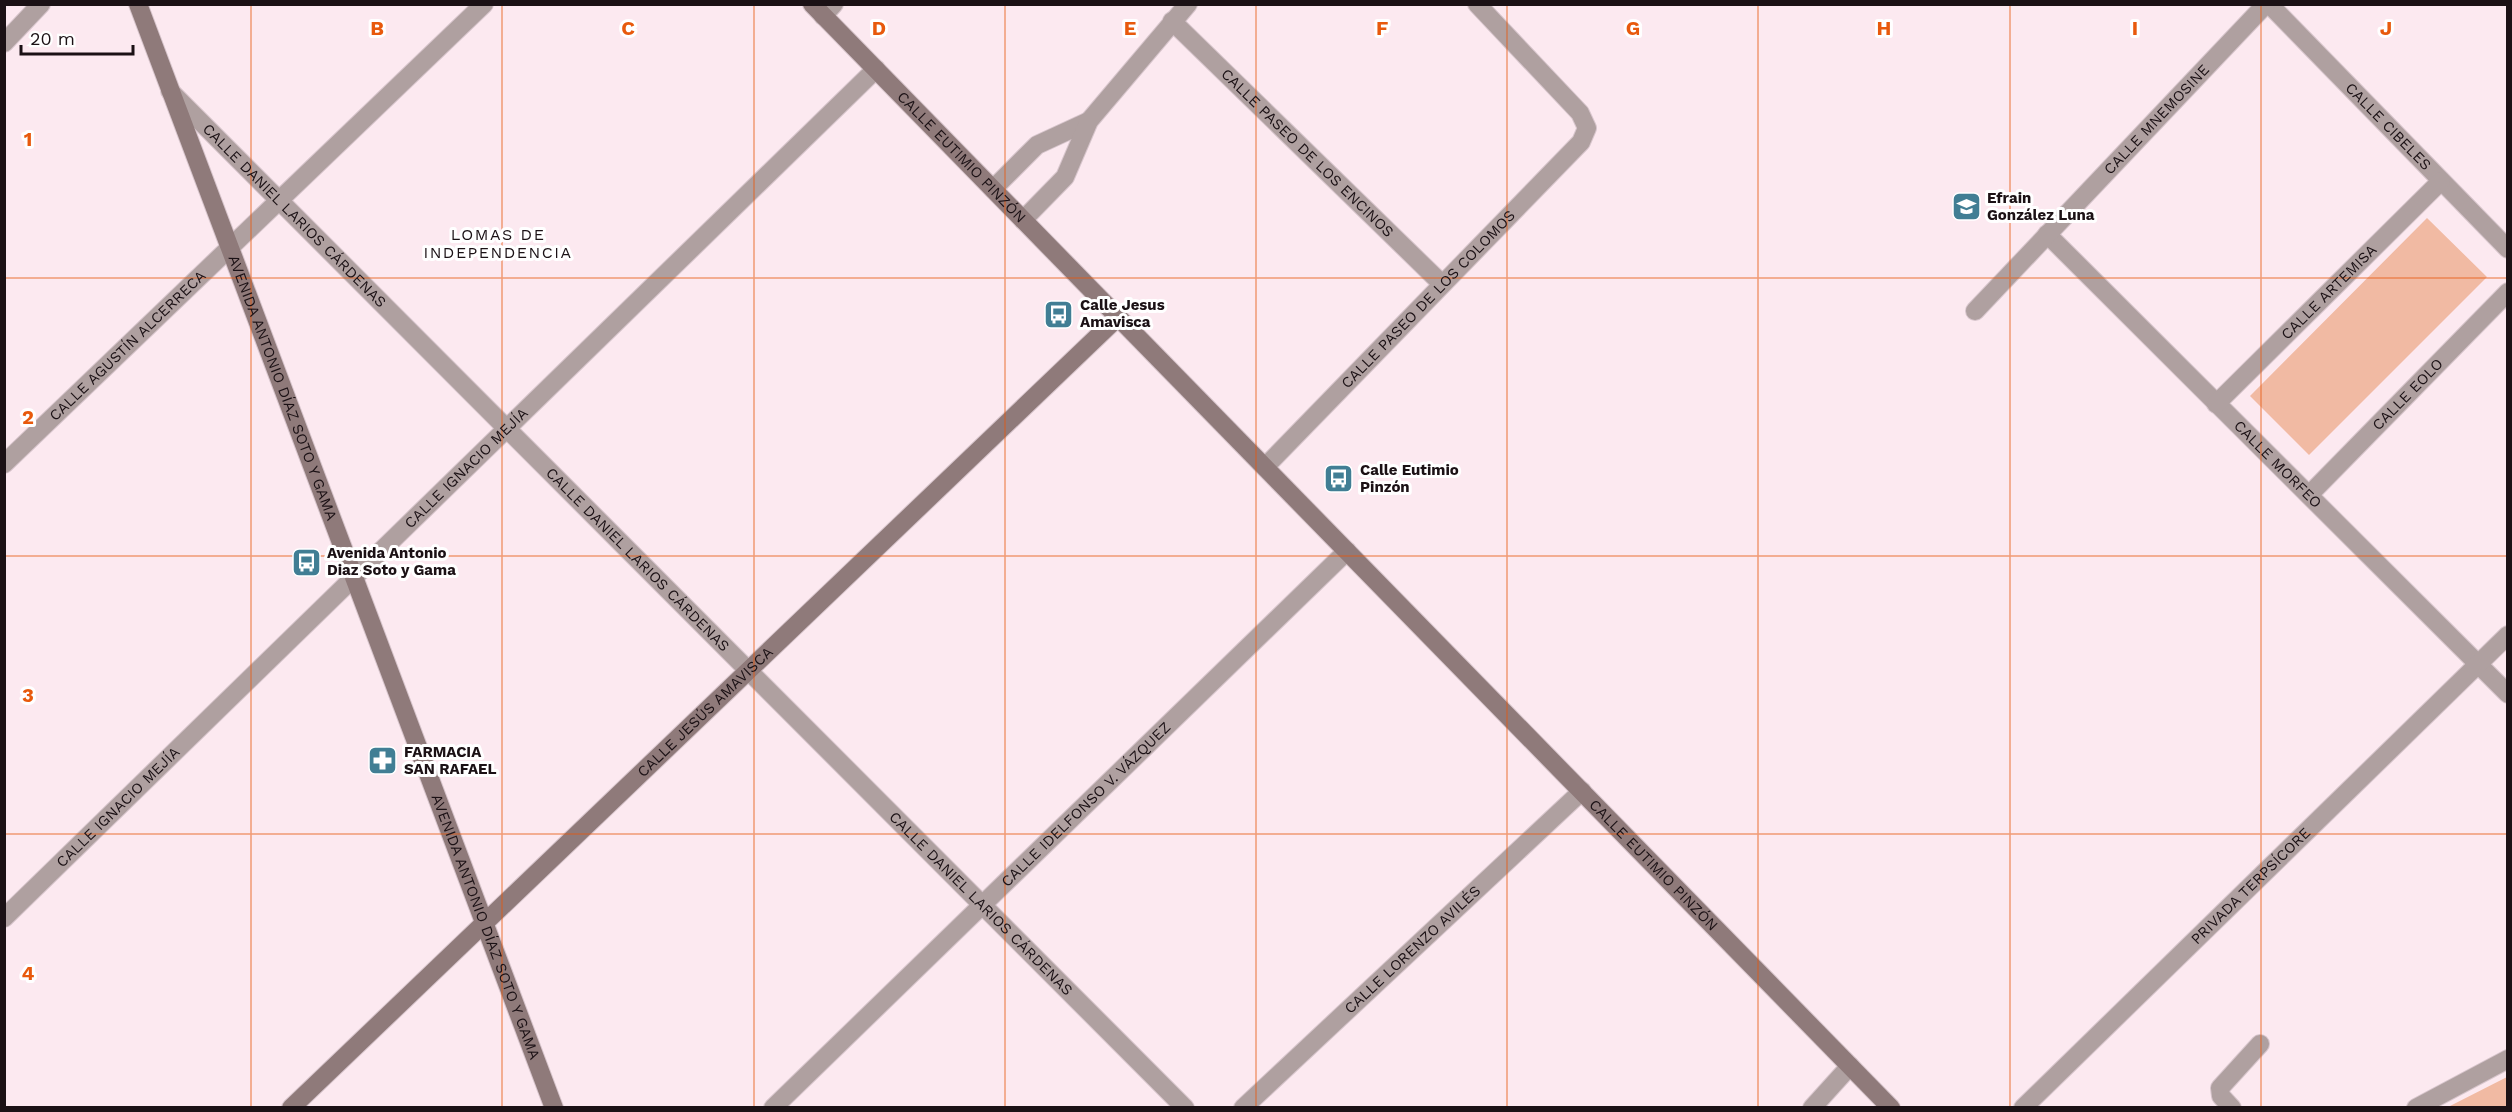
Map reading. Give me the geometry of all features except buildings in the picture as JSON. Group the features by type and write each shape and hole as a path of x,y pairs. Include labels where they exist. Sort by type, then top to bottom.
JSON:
{"street":[{"path":"4,44 41,4"},
{"name":"AVENIDA ANTONIO DÍAZ SOTO Y GAMA","path":"138,4 167,87 231,248 554,1107"},
{"name":"CALLE AGUSTÍN ALCERRECA","path":"4,465 484,4"},
{"path":"1023,220 1065,177 1089,121 1188,4"},
{"name":"CALLE PASEO DE LOS COLOMOS","path":"1265,467 1581,142 1587,128 1580,112 1477,4"},
{"name":"CALLE CIBELES","path":"2267,4 2508,249"},
{"name":"CALLE MNEMOSINE","path":"1975,311 2267,4"},
{"name":"CALLE EUTIMIO PINZÓN","path":"823,8 876,69 1891,1107"},
{"name":"CALLE PASEO DE LOS ENCINOS","path":"1172,21 1442,284"},
{"name":"CALLE IGNACIO MEJÍA","path":"4,918 876,69"},
{"name":"CALLE DANIEL LARIOS CÁRDENAS","path":"167,87 1185,1107"},
{"path":"993,189 1037,145 1089,121"},
{"name":"CALLE ARTEMISA","path":"2216,404 2441,181"},
{"name":"CALLE MORFEO","path":"2047,234 2508,694"},
{"name":"CALLE EOLO","path":"2309,495 2508,292"},
{"name":"CALLE JESÚS AMAVISCA","path":"291,1107 1118,317"},
{"name":"CALLE IDELFONSO V. VÁZQUEZ","path":"773,1107 1347,551"},
{"name":"PRIVADA TERPSÍCORE","path":"2023,1107 2508,635"},
{"name":"CALLE LORENZO AVILÉS","path":"1243,1107 1582,791"},
{"path":"2232,1107 2221,1096 2220,1088 2260,1044"},
{"path":"2416,1107 2508,1059"},
{"path":"1812,1107 1850,1066"}],"shaded area":[{"path":"2427,218 2487,277 2309,455 2250,396"},
{"path":"2507,1077 2507,1107 2448,1107"}],"place":[{"name":"Efrain González Luna","path":"1966,207"},
{"name":"Calle Jesus Amavisca","path":"1059,314"},
{"name":"Calle Eutimio Pinzón","path":"1339,479"},
{"name":"Avenida Antonio Diaz Soto y Gama","path":"306,562"},
{"name":"FARMACIA SAN RAFAEL","path":"383,761"}],"district":[{"name":"LOMAS DE INDEPENDENCIA","path":"498,243"}]}
